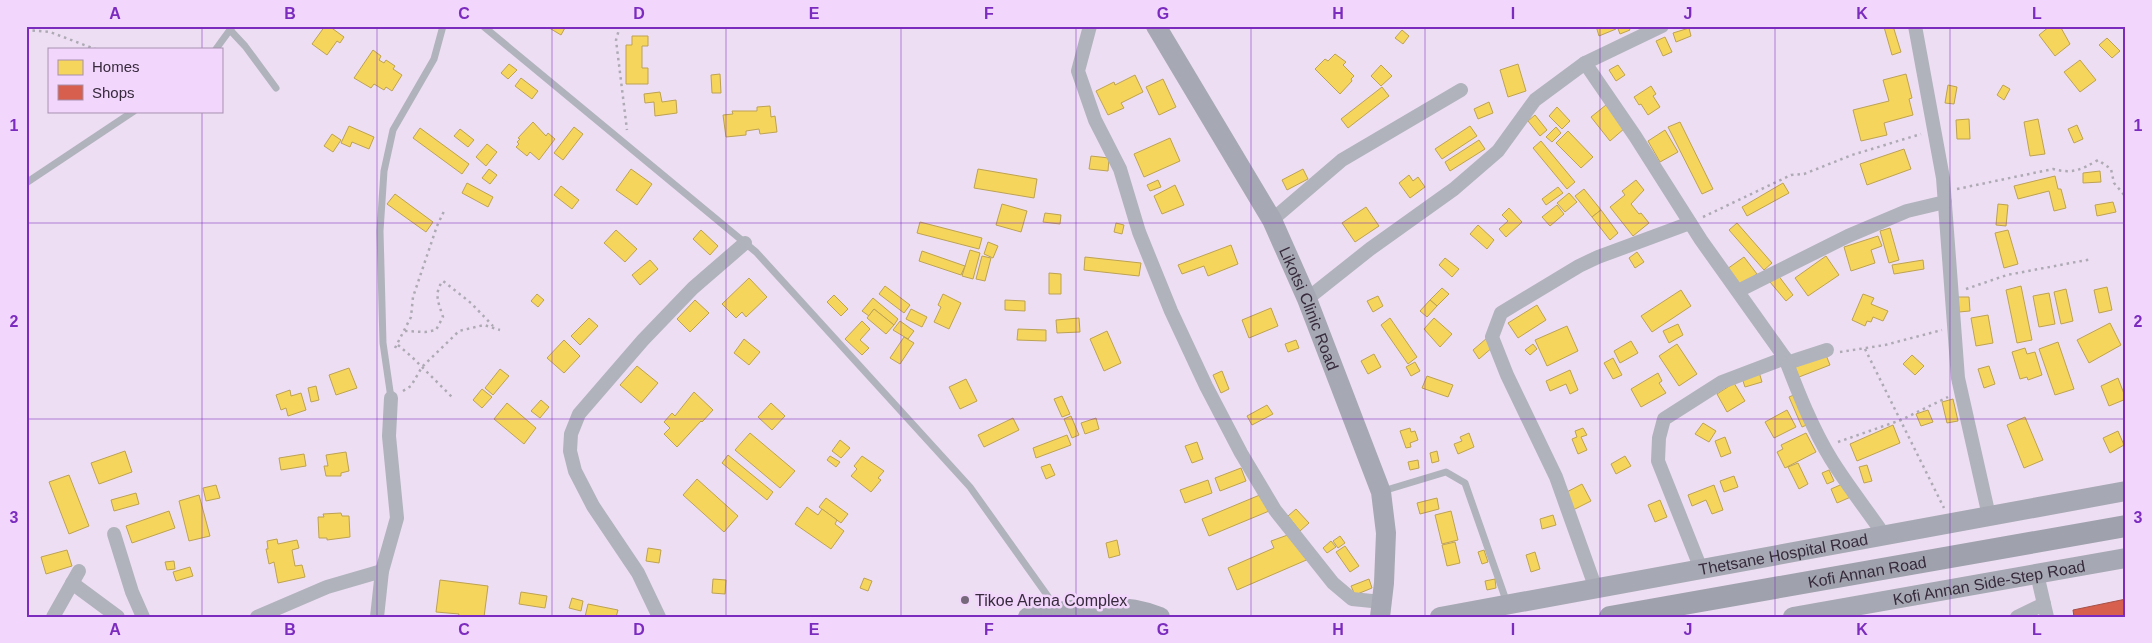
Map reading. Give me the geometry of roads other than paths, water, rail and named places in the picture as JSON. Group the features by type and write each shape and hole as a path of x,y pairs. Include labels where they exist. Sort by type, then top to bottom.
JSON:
{"main road":[{"name":"Kofi Annan Road","path":"1610,617 2126,526"}],"street":[{"path":"1090,26 1078,71 1095,120 1120,169 1139,232 1171,311 1206,386 1240,453 1275,510 1334,583 1352,599 1381,610"},
{"name":"Likotsi Clinic Road","path":"1156,26 1272,220 1307,298 1381,492 1386,533 1381,610"},
{"path":"1307,298 1370,249 1454,189 1498,151 1535,100 1585,63 1662,26"},
{"path":"1915,26 1944,197 1951,295 1961,391 1989,516"},
{"path":"1585,63 1635,136 1690,223 1786,360 1793,382 1825,448 1884,535"},
{"path":"1272,220 1342,160 1461,90"},
{"path":"1738,291 1848,236 1944,197"},
{"path":"1596,589 1556,477 1507,375 1492,337 1501,313 1578,266 1598,256 1690,223"},
{"path":"659,617 638,574 593,506 575,472 570,451 570,434 580,414 643,340 693,288 745,243"},
{"path":"1701,569 1658,461 1659,438 1664,419 1722,382 1786,360 1827,350"},
{"path":"377,617 382,571 397,518 389,436 390,398"},
{"name":"Thetsane Hospital Road","path":"1440,617 2126,491"},
{"path":"114,534 132,592 143,617"},
{"name":"Kofi Annan Side-Step Road","path":"1793,617 2126,558"},
{"path":"257,617 327,587 382,571"},
{"path":"2017,617 2046,611 2038,574"},
{"path":"53,617 76,577 118,617"},
{"path":"1028,617 1116,606 1141,610 1160,617"}],"lane":[{"path":"390,398 382,343 380,231 384,170 393,130 434,59 443,26"},
{"path":"483,26 623,144 756,252 970,487 1059,614"},
{"path":"217,48 231,28 276,88"},
{"path":"26,183 132,112"},
{"path":"1381,492 1446,472 1465,483 1508,605"}],"place":[{"name":"Tikoe Arena Complex","path":"965,600"}]}
